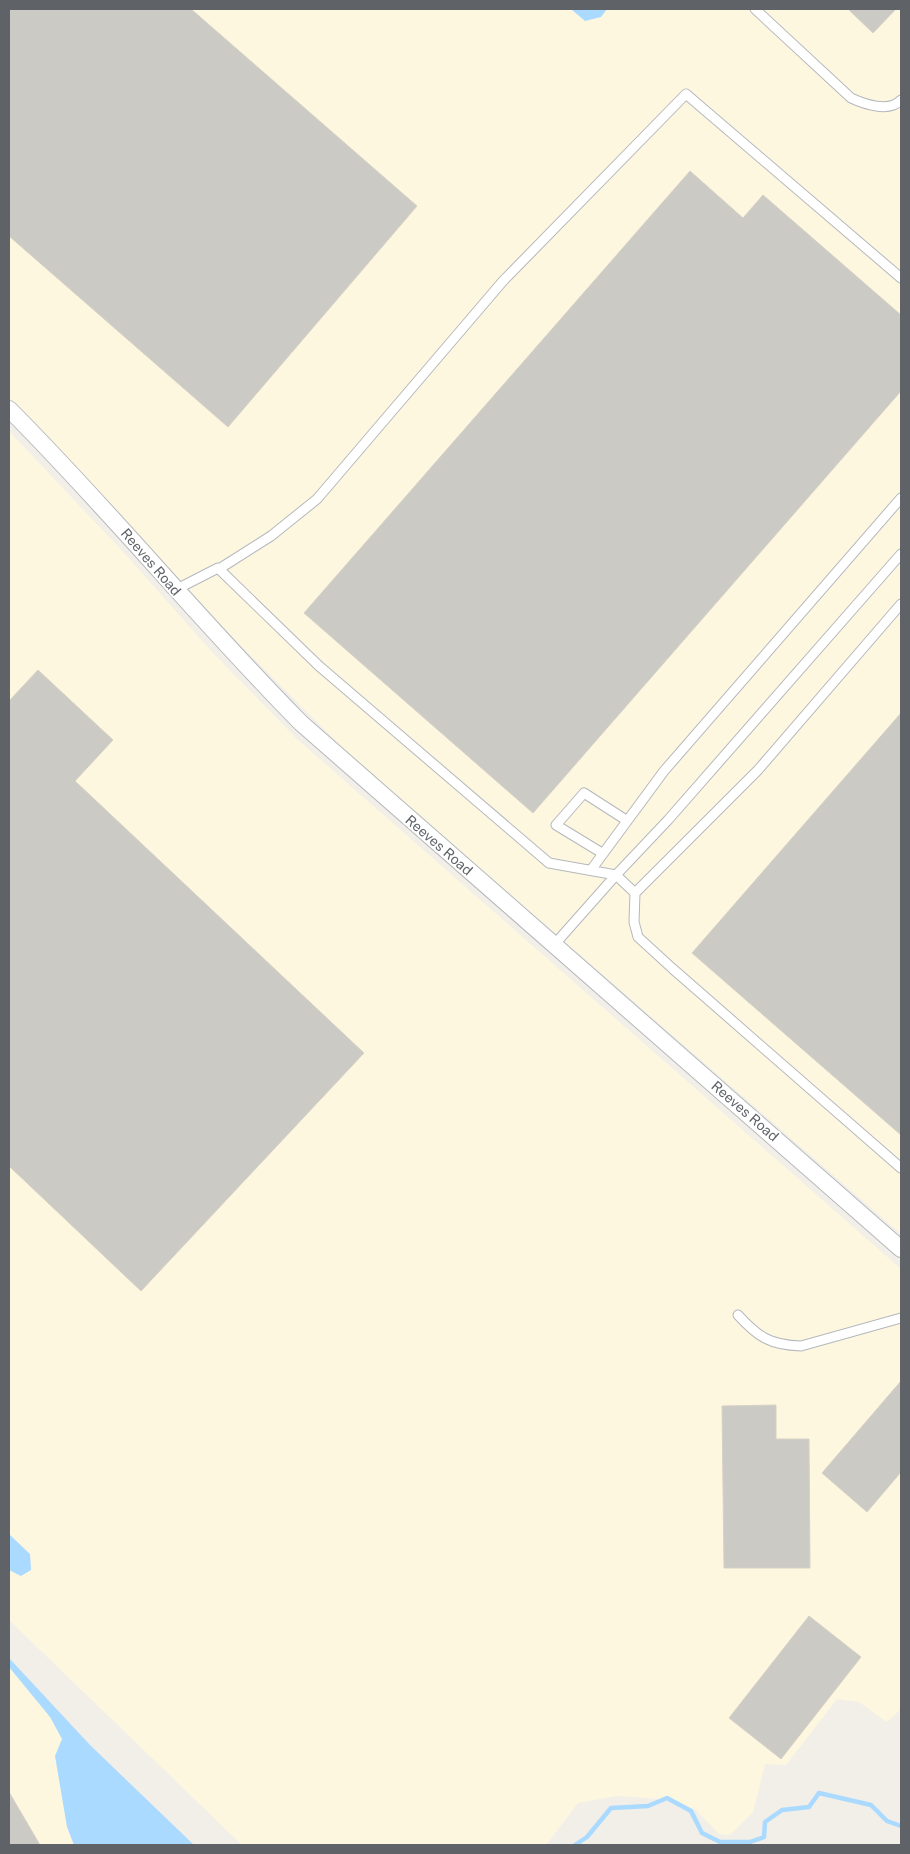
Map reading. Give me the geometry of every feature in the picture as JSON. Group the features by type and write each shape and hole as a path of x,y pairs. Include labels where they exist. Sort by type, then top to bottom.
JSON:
{"street":[{"name":"Reeves Road","path":"9,409 96,499 236,658 301,723 901,1250"}],"lane":[{"path":"756,9 851,98 867,105 884,106 898,104 901,100"},
{"path":"175,590 219,569 271,536 316,499 503,281 686,94 901,278"},
{"path":"591,870 626,820 664,771 901,498"},
{"path":"554,944 668,820 901,554"},
{"path":"219,569 319,666 549,863 616,876 635,893"},
{"path":"901,604 758,770 635,893 634,922 638,937 901,1168"},
{"path":"602,853 556,825 584,792 626,820"},
{"path":"738,1315 756,1335 785,1345 801,1346 901,1318"}],"shaded area":[{"path":"9,9 901,9 901,1234 347,752 237,642 39,427 9,398"},
{"path":"9,431 125,554 212,652 298,740 901,1269 901,1709 887,1722 859,1702 837,1699 786,1765 765,1764 753,1812 730,1835 719,1834 696,1810 674,1800 617,1796 578,1803 546,1845 242,1845 9,1620"},
{"path":"9,1666 190,1845 9,1845"}],"water":[{"path":"571,9 607,9 601,17 585,21"},
{"path":"9,1534 30,1554 31,1570 21,1576 9,1570"},
{"path":"9,1658 90,1745 194,1845 74,1845 67,1827 55,1756 62,1739 50,1717 9,1667"}],"building":[{"path":"9,9 191,9 417,206 228,427 9,236"},
{"path":"848,9 896,9 873,33"},
{"path":"690,171 743,218 763,195 901,315 901,391 533,813 304,613"},
{"path":"38,670 113,740 75,781 364,1053 141,1291 9,1166 9,701"},
{"path":"901,713 901,1135 692,953"},
{"path":"901,1381 901,1472 867,1512 822,1473"},
{"path":"776,1405 776,1439 809,1439 810,1568 724,1568 722,1406"},
{"path":"809,1616 861,1657 781,1759 729,1718"},
{"path":"9,1792 40,1845 9,1845"}],"waterway":[{"path":"575,1845 587,1837 611,1808 648,1806 667,1798 691,1811 702,1833 720,1842 750,1842 764,1837 765,1822 782,1810 809,1807 819,1793 871,1805 887,1821 901,1826"}]}
